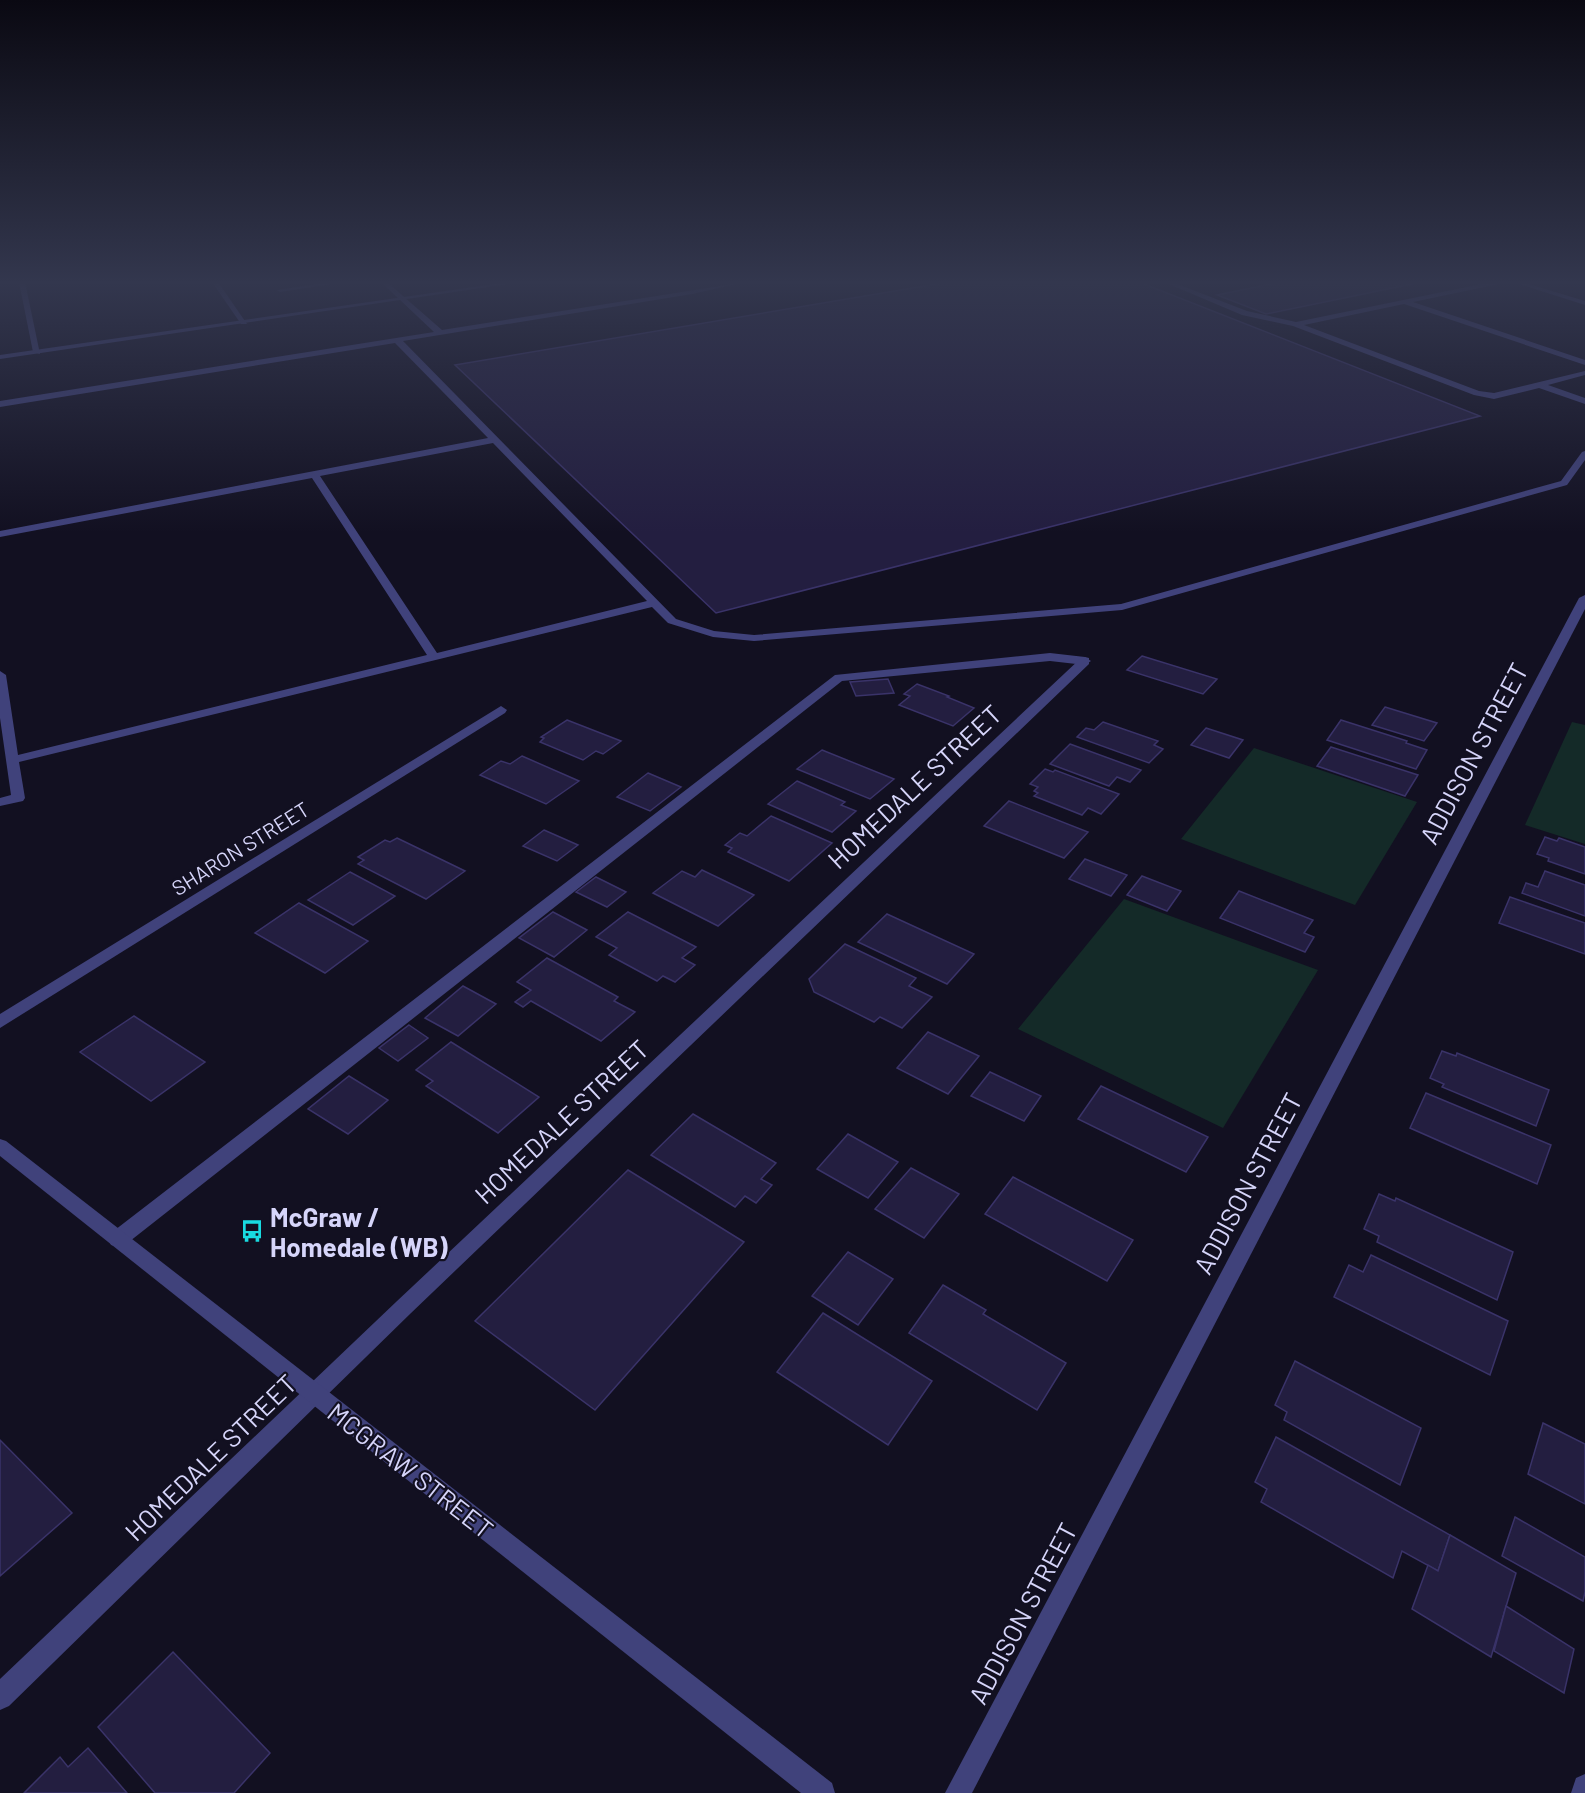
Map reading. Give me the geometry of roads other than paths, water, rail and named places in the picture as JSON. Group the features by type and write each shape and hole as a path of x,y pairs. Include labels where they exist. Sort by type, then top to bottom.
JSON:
{"street":[{"path":"0,404 238,366"},
{"path":"422,366 672,621 713,634 754,638 1122,607 1564,483 1585,454"},
{"path":"1405,366 1477,393 1494,396 1585,373"},
{"path":"1539,385 1585,401"},
{"path":"0,534 494,440"},
{"path":"314,474 434,657"},
{"name":"ADDISON STREET","path":"958,1793 1585,598"},
{"path":"12,760 654,603"},
{"name":"HOMEDALE STREET","path":"0,1697 314,1394 1085,661 1050,657 839,678 118,1239"},
{"path":"0,675 18,798 0,802"},
{"name":"SHARON STREET","path":"0,1022 501,710"},
{"name":"MCGRAW STREET","path":"0,1146 822,1793"},
{"path":"1584,1793 1585,1787"}],"place":[{"name":"McGraw / Homedale (WB)","path":"252,1231"}]}
